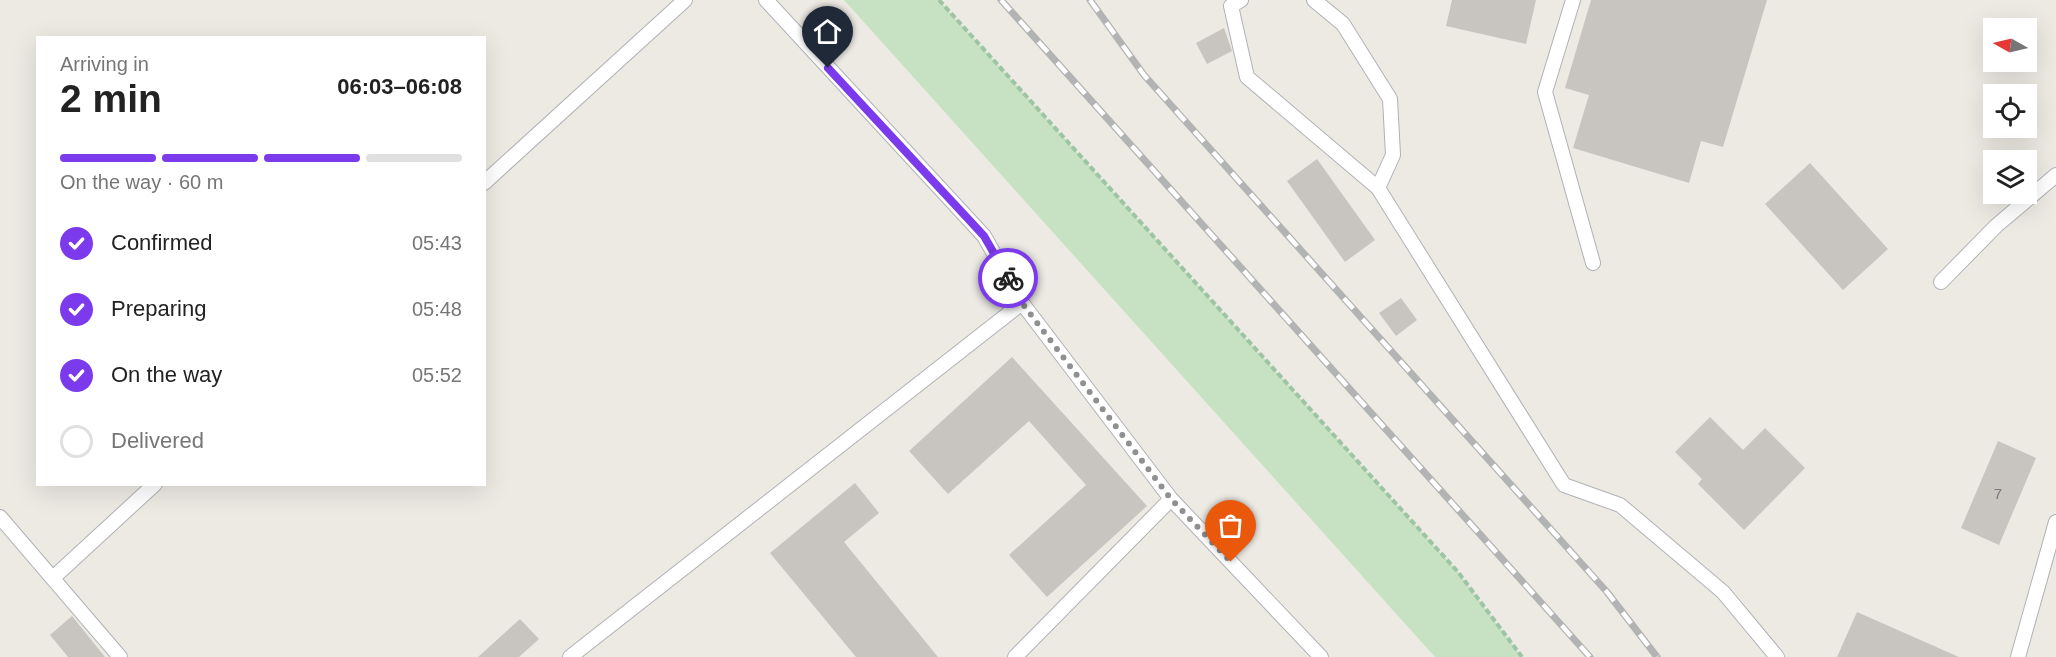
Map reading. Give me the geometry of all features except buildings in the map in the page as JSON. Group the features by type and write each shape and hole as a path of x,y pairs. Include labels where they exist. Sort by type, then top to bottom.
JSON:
{"lane":[{"path":"486,181 685,0"},
{"path":"766,0 984,236 1022,303 1171,499 1321,657"},
{"path":"1241,0 1231,6 1247,78 1378,188 1564,485 1620,505 1723,592 1777,657"},
{"path":"1314,0 1343,24 1390,99 1394,155 1378,188"},
{"path":"1573,0 1545,92 1593,263"},
{"path":"1941,282 1996,226 2056,175"},
{"path":"570,657 1022,303"},
{"path":"54,577 153,486"},
{"path":"1015,657 1171,499"},
{"path":"0,517 54,577 120,657"},
{"path":"2018,657 2056,522"}],"path":[{"path":"939,0 1458,572 1522,657"}],"green space":[{"path":"844,0 939,0 1458,572 1522,657 1435,657"}],"railway":[{"path":"1001,0 1590,657"},
{"path":"1090,0 1144,75 1607,592 1657,657"}],"way so far":[{"path":"1008,278 1022,303 1171,499 1231,562"}],"route":[{"path":"828,68 984,236 1008,278"}]}
